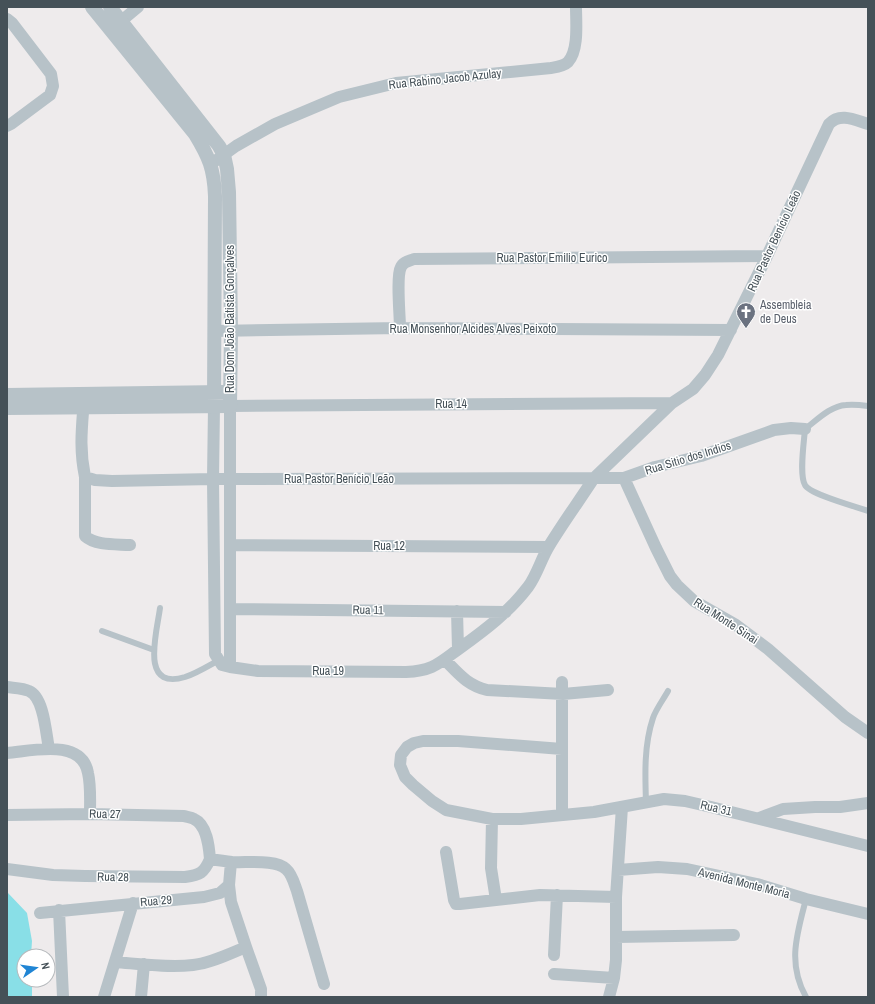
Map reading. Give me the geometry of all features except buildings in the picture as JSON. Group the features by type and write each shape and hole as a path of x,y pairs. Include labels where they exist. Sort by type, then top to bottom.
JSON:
{"street":[{"path":"115,25 138,7"},
{"name":"Rua Rabino Jacob Azulay","path":"211,164 236,146 275,124 339,97 396,83 561,66 568,62 573,53 576,39 576,7"},
{"name":"Rua Dom João Batista Gonçalves","path":"105,10 195,134 211,164 215,184 212,479 214,645 215,654 224,664"},
{"path":"7,19 12,23 51,74 53,86 50,95 7,126"},
{"name":"Rua Dom João Batista Gonçalves","path":"115,25 203,125 224,155 227,169 229,192 231,331 230,609 224,664"},
{"name":"Rua Pastor Benício Leão","path":"439,663 490,626 506,612 528,586 548,547 594,478 672,403 693,389 705,375 718,355 731,330 829,124 838,118 845,118 868,124"},
{"name":"Rua Pastor Emilio Eurico","path":"400,328 400,267 406,262 414,259 767,256"},
{"name":"Rua Monsenhor Alcides Alves Peixoto","path":"214,331 400,328 731,330"},
{"path":"214,399 230,391"},
{"path":"7,395 84,401"},
{"path":"7,408 84,401 214,399 230,406"},
{"path":"84,401 81,452 85,476 85,536 89,539 100,542 130,545"},
{"name":"Rua 14","path":"230,406 672,403"},
{"name":"Rua Sitio dos Indios","path":"594,478 624,478 665,464 705,455 774,430 791,428 805,429"},
{"name":"Rua Pastor Benício Leão","path":"85,476 95,480 112,481 212,479 594,478"},
{"name":"Rua Monte Sinai","path":"624,478 656,548 670,576 677,585 694,601 736,625 768,649 845,717 868,733"},
{"name":"Rua 12","path":"230,545 548,547"},
{"name":"Rua 11","path":"230,609 506,612"},
{"path":"457,611 458,649"},
{"path":"439,663 469,684 477,688 495,691 562,694 608,690"},
{"name":"Rua 19","path":"224,664 258,671 406,672 420,671 439,663"},
{"path":"562,682 562,815"},
{"path":"7,687 29,690 35,694 41,708 49,749"},
{"name":"Rua 31","path":"562,749 458,741 423,741 414,743 407,747 401,755 400,765 405,778 413,786 446,810 492,819 521,819 594,812 664,799 685,801 759,818 868,846"},
{"path":"7,753 49,749 64,750 77,754 84,761 88,772 90,814"},
{"path":"759,818 783,809 840,807 868,802"},
{"path":"609,997 614,978 616,960 616,897 622,807"},
{"name":"Rua 27","path":"7,815 90,814 184,816 194,819 201,825 208,843 210,859"},
{"path":"492,819 491,868 496,900"},
{"path":"446,852 454,900 456,904 540,895 616,897"},
{"path":"210,859 231,862 275,864 285,868 290,873 297,891 324,984"},
{"name":"Rua 28","path":"7,869 85,876 185,877 200,874 206,868 210,859"},
{"path":"231,862 229,885 232,906 262,989 261,997"},
{"name":"Avenida Monte Moria","path":"618,870 658,867 686,869 757,884 806,899 868,914"},
{"name":"Rua 29","path":"104,997 133,903 204,897 220,893 229,885"},
{"path":"554,955 557,895"},
{"path":"40,913 133,903"},
{"path":"59,910 63,997"},
{"path":"616,937 734,934"},
{"path":"115,962 178,966 193,965 246,947"},
{"path":"141,997 144,964"},
{"path":"554,974 614,978"}],"lane":[{"path":"868,406 846,404 833,408 805,429 802,452 802,474 805,487 816,493 868,511"},
{"path":"160,608 154,650 158,674 174,679 185,677 224,664"},
{"path":"102,631 154,650"},
{"path":"646,802 645,771 647,744 653,717 668,691"},
{"path":"806,899 795,946 794,963 797,978 806,997"}],"water":[{"path":"8,893 27,913 32,941 32,948 16,948 16,988 32,988 32,997 7,997"}],"place":[{"name":"Assembleia de Deus","path":"746,329"}]}
